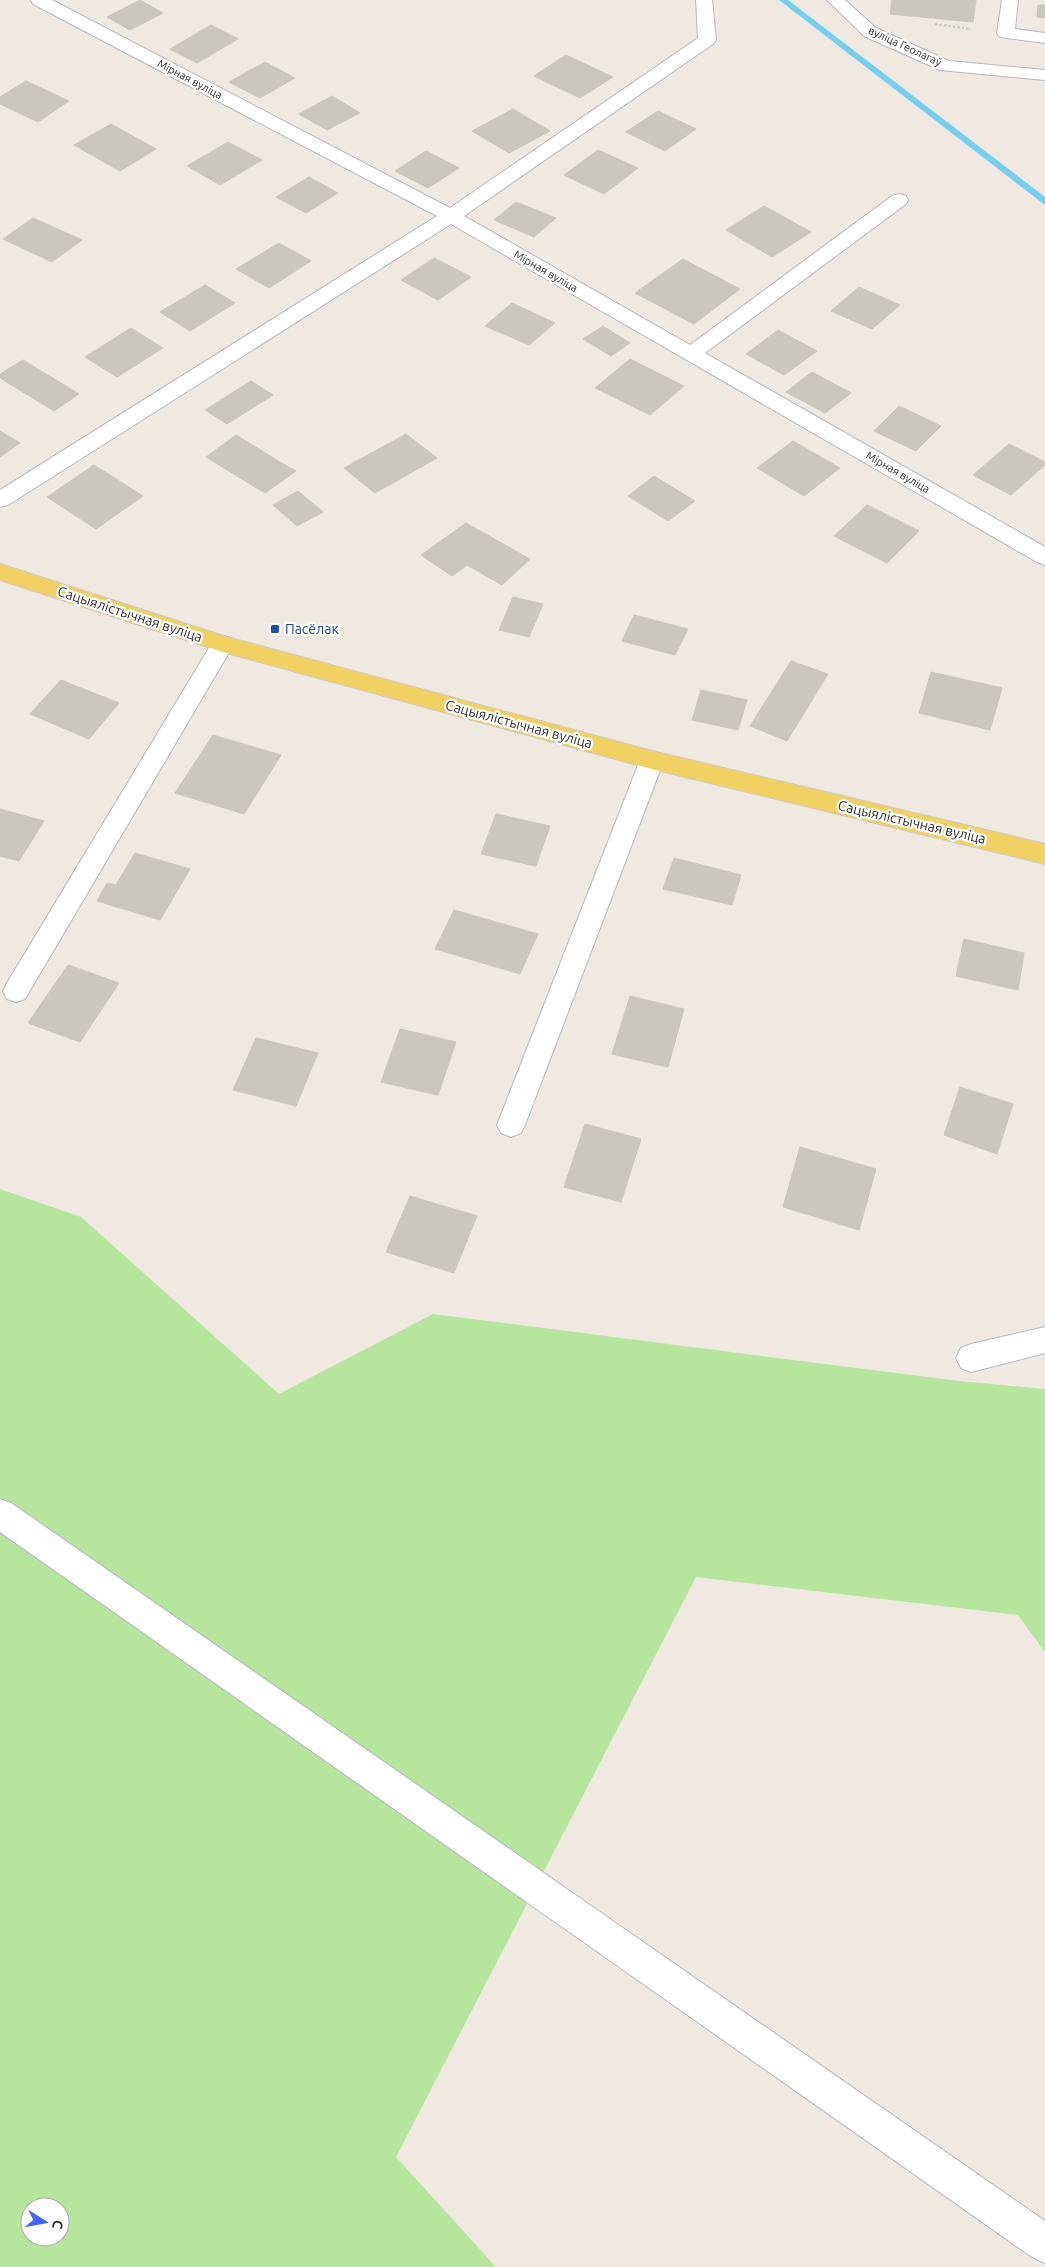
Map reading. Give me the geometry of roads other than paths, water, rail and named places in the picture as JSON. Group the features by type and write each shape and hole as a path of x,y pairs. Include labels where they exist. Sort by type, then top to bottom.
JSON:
{"main road":[{"name":"Сацыялістычная вуліца","path":"0,572 223,644 652,760 1045,854"}],"street":[{"name":"Мірная вуліца","path":"39,0 451,216 1045,557"},
{"path":"0,500 451,216 707,40 704,0"},
{"name":"вуліца Геолагаў","path":"835,0 870,32 946,66 1045,76"},
{"path":"1010,0 1006,33 1045,38"},
{"path":"691,354 899,200"},
{"path":"16,991 223,644"},
{"path":"511,1126 652,760"},
{"path":"971,1358 1045,1340"},
{"path":"0,1514 1045,2244"}],"waterway":[{"path":"783,0 1045,202"}],"place":[{"name":"Пасёлак","path":"275,629"}]}
